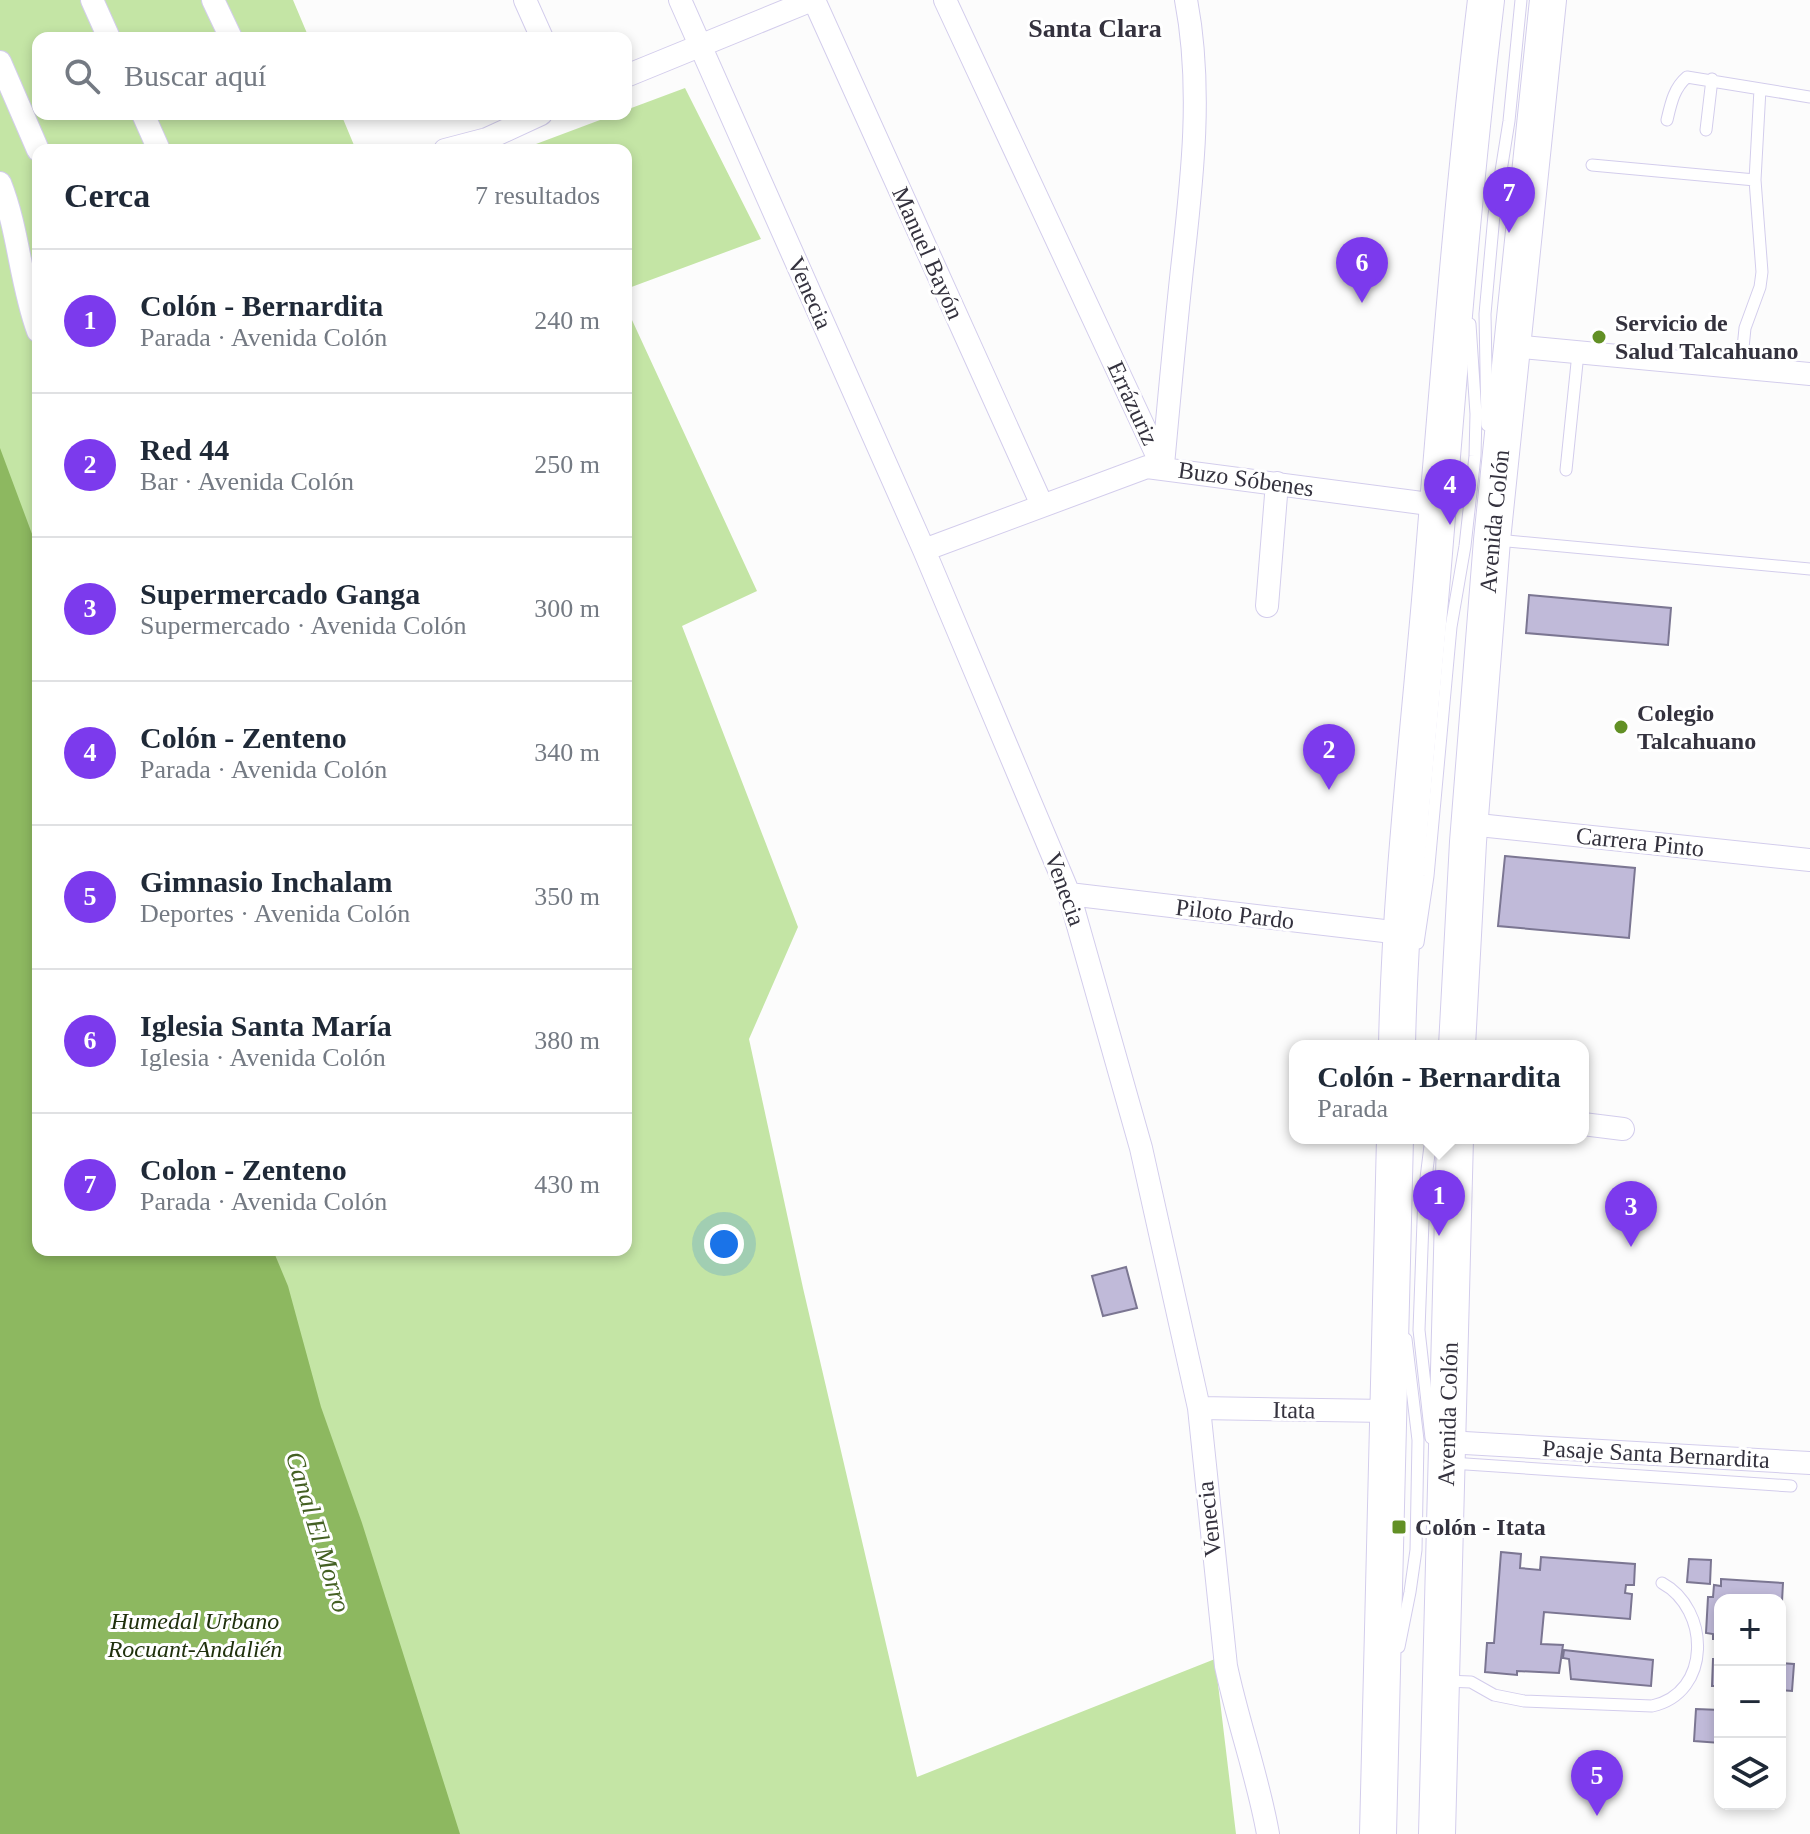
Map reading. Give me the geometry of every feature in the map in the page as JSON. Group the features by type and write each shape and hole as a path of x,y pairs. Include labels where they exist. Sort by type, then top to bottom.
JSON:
{"main road":[{"path":"1398,1040 1424,798 1437,505 1486,0"},
{"name":"Avenida Colón","path":"1457,1040 1484,540 1512,346 1538,8"},
{"path":"1424,798 1453,820 1469,824"},
{"path":"1378,1834 1395,1144"},
{"name":"Avenida Colón","path":"1437,1834 1441,1459 1455,1144"}],"street":[{"path":"92,0 106,32"},
{"path":"213,0 228,32"},
{"path":"525,0 539,32"},
{"name":"Venecia","path":"680,0 924,550 1069,894 1141,1148 1199,1408 1226,1666 1233,1702 1260,1789 1268,1834"},
{"path":"632,73 813,0"},
{"name":"Manuel Bayón","path":"813,0 1042,505"},
{"name":"Errázuriz","path":"945,0 1163,468"},
{"name":"Errázuriz","path":"1163,468 1189,204 1194,105 1193,53 1186,0"},
{"path":"0,62 35,144"},
{"path":"146,120 156,144"},
{"path":"464,144 529,120"},
{"path":"0,183 11,215 22,278 32,311"},
{"path":"1512,346 1810,374"},
{"name":"Buzo Sóbenes","path":"924,550 1138,470 1163,468 1437,505"},
{"path":"1267,606 1277,483"},
{"name":"Carrera Pinto","path":"1469,824 1810,860"},
{"name":"Piloto Pardo","path":"1069,894 1408,947"},
{"path":"1589,1125 1623,1129"},
{"name":"Itata","path":"1199,1408 1388,1411"},
{"name":"Pasaje Santa Bernardita","path":"1441,1459 1502,1445 1810,1463"}],"lane":[{"path":"1484,493 1487,442 1485,314 1521,0"},
{"path":"1509,121 1538,8"},
{"path":"1667,120 1673,96 1687,77 1810,97"},
{"path":"1706,130 1712,79"},
{"path":"1741,368 1745,328 1760,287 1762,272 1755,180 1760,89"},
{"path":"1592,165 1755,180"},
{"path":"1469,172 1474,230"},
{"path":"1424,798 1465,546 1475,456 1476,414 1470,313"},
{"path":"1566,470 1578,353"},
{"path":"1484,540 1810,569"},
{"path":"1430,1144 1424,1194 1419,1319 1430,1429 1441,1459 1791,1486"},
{"path":"1397,1667 1416,1550 1417,1417 1405,1321"},
{"path":"1441,1681 1471,1682 1494,1695 1524,1701 1662,1704 1679,1694 1689,1679 1694,1666 1697,1638 1687,1604 1672,1588 1662,1583"}],"green space":[{"path":"0,0 293,0 306,32 32,32 32,120 344,120 354,144 32,144 32,1256 632,1256 632,320 757,591 682,626 798,927 749,1039 803,1288 917,1777 1215,1659 1236,1834 0,1834"},
{"path":"685,88 761,239 632,287 632,144 536,144 600,120 632,120 632,108"}],"water":[{"name":"Humedal Urbano Rocuant-Andalién","path":"0,448 32,534 32,1256 276,1256 288,1286 321,1407 362,1523 460,1834 0,1834"}],"building":[{"path":"1529,595 1671,608 1668,645 1526,633"},
{"path":"1505,856 1635,868 1629,938 1498,926"},
{"path":"1126,1267 1137,1308 1103,1316 1092,1276"},
{"path":"1501,1552 1521,1554 1520,1568 1540,1570 1541,1557 1635,1564 1634,1585 1626,1585 1625,1593 1632,1594 1630,1619 1544,1612 1541,1644 1563,1645 1559,1673 1517,1671 1517,1675 1485,1672 1487,1643 1494,1643"},
{"path":"1689,1559 1711,1560 1710,1584 1687,1582"},
{"path":"1721,1579 1783,1583 1782,1594 1714,1594 1713,1639 1713,1634 1706,1633 1708,1597 1713,1597 1714,1585 1721,1586"},
{"path":"1564,1650 1653,1660 1651,1686 1571,1679 1569,1659 1563,1658"},
{"path":"1713,1659 1714,1659 1714,1686"},
{"path":"1786,1663 1794,1664 1792,1691 1786,1690"},
{"path":"1696,1709 1714,1710 1714,1743 1694,1741"}],"place":[{"name":"Colon - Zenteno","path":"1509,233"},
{"name":"Iglesia Santa María","path":"1362,303"},
{"name":"Servicio de Salud Talcahuano","path":"1599,337"},
{"name":"Colón - Zenteno","path":"1450,525"},
{"name":"Colegio Talcahuano","path":"1621,727"},
{"name":"Red 44","path":"1329,790"},
{"name":"Colón - Bernardita","path":"1439,1236"},
{"name":"Supermercado Ganga","path":"1631,1247"},
{"name":"Colón - Itata","path":"1399,1527"},
{"name":"Gimnasio Inchalam","path":"1597,1816"}],"district":[{"name":"Santa Clara","path":"1095,28"}],"water label":[{"name":"Canal El Morro","path":"318,1532"}]}
